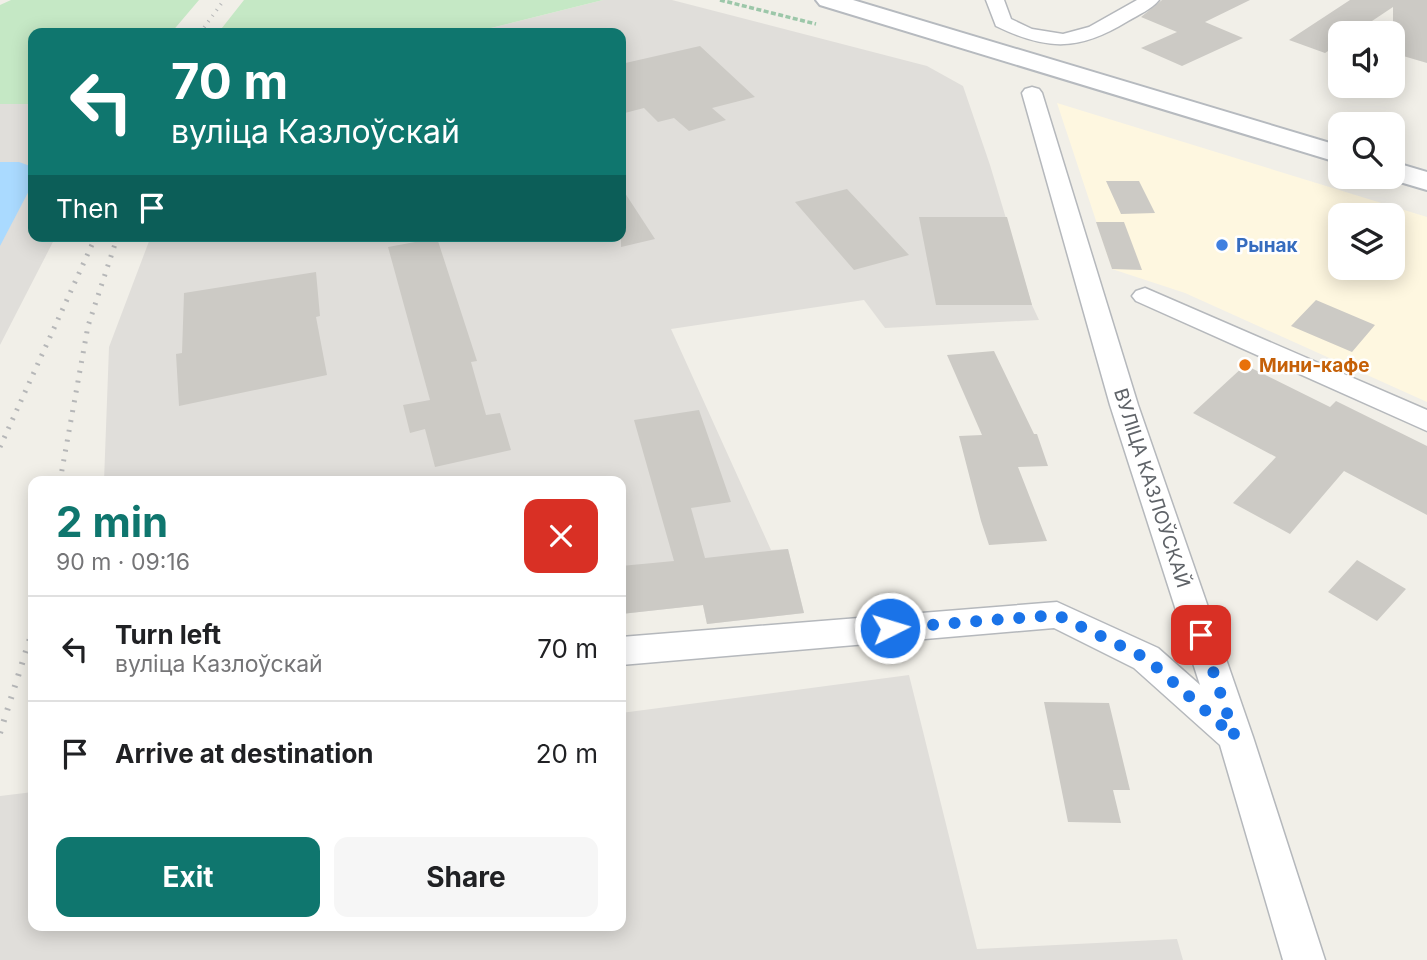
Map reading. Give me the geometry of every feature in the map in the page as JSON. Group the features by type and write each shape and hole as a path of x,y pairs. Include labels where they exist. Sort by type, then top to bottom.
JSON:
{"main road":[{"path":"828,0 1328,151"},
{"path":"1405,175 1427,181"}],"street":[{"path":"995,0 1003,22 1029,37 1055,41 1090,36 1150,0"},
{"name":"ВУЛІЦА КАЗЛОЎСКАЙ","path":"1032,93 1124,405 1235,737 1304,960"},
{"path":"1145,296 1427,421"},
{"path":"626,651 1057,615 1146,658 1235,737"}],"shaded area":[{"path":"603,0 672,0 927,66 963,86 1039,320 885,328 864,300 671,329 771,550 788,549 804,613 707,624 703,605 626,613 626,476 104,476 109,347 149,242 626,242 626,28 491,28"},
{"name":"Рынак","path":"1057,103 1328,186 1328,189 1382,203 1328,203 1328,280 1405,280 1405,210 1427,217 1427,402 1185,293 1112,269"},
{"path":"0,104 28,104 28,242 53,242 0,345"},
{"path":"909,675 977,949 1177,939 1183,960 0,960 0,796 28,793 28,931 626,931 626,712"}],"green space":[{"path":"11,0 199,0 175,28 28,28 28,104 0,104 0,5"},
{"path":"244,0 603,0 491,28 222,28"}],"water":[{"path":"0,162 19,162 28,165 28,193 0,246"}],"building":[{"path":"1162,0 1250,0 1205,22 1243,38 1182,66 1141,48 1177,32 1141,17"},
{"path":"1350,0 1427,0 1427,63 1405,57 1405,21 1393,21 1393,7 1372,21 1328,21 1328,51 1325,53 1289,40"},
{"path":"700,46 755,97 712,108 726,120 689,131 674,118 658,122 644,108 626,113 626,63"},
{"path":"1106,181 1139,181 1155,213 1121,214"},
{"path":"847,189 909,255 854,270 795,202"},
{"path":"626,195 655,239 621,247 621,242 626,242"},
{"path":"919,217 1007,217 1032,305 936,305"},
{"path":"1096,222 1124,222 1142,270 1112,269"},
{"path":"415,242 438,242 477,361 471,362 486,415 500,413 511,450 435,467 425,429 410,433 403,405 430,400 388,247"},
{"path":"316,272 320,316 316,317 327,375 179,406 176,354 182,353 184,293"},
{"path":"1316,300 1375,325 1352,352 1291,326"},
{"path":"994,351 1034,434 1037,434 1048,466 1018,467 1047,541 989,545 981,521 959,436 982,435 947,355"},
{"path":"1245,365 1330,407 1336,401 1427,446 1427,515 1344,471 1290,534 1233,503 1276,457 1193,413"},
{"path":"699,410 731,502 691,508 705,558 788,549 804,613 707,624 703,605 626,613 626,566 674,561 634,420"},
{"path":"1357,560 1406,589 1377,621 1328,592"},
{"path":"1044,702 1109,703 1130,790 1113,790 1121,823 1068,822"}],"railway":[{"path":"204,28 224,0"},
{"path":"0,447 93,242"},
{"path":"61,476 88,326 116,242"},
{"path":"0,733 28,645"}],"place":[{"name":"Рынак","path":"1222,245"},
{"name":"Мини-кафе","path":"1245,365"}],"route":[{"path":"890,628 1057,615 1146,658 1235,737 1201,635"}]}
